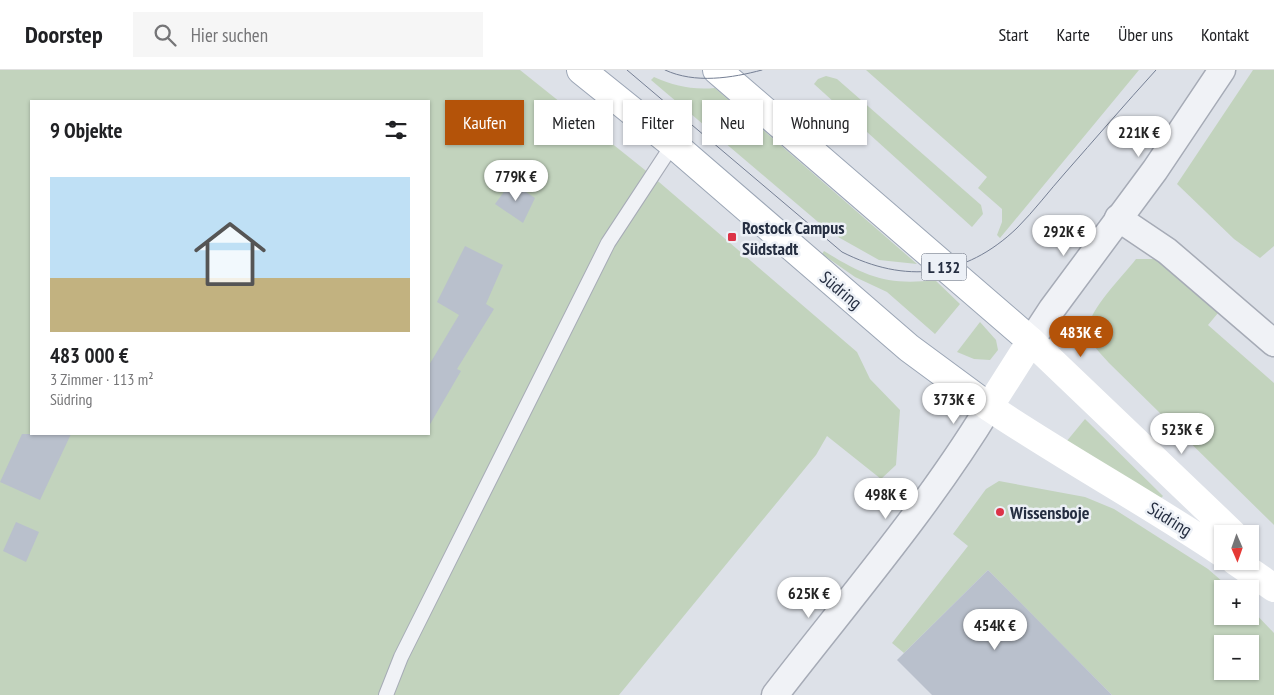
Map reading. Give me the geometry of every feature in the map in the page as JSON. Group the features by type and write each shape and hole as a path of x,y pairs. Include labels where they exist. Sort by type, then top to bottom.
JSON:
{"main road":[{"name":"Südring","path":"582,70 623,103"},
{"name":"Südring","path":"726,73 1032,341 1224,525"},
{"name":"Südring","path":"674,145 909,348 990,407 1048,446 1170,518 1214,548"},
{"path":"990,407 1032,341"},
{"path":"1259,564 1274,582"},
{"path":"1248,570 1274,588"}],"street":[{"path":"1032,341 1052,309 1155,170 1222,70"},
{"path":"1118,218 1167,251 1274,343"},
{"path":"775,695 853,598 952,466 990,407"}],"lane":[{"path":"386,695 401,657 608,243 672,145"}],"green space":[{"path":"0,70 520,70 558,100 534,100 534,145 613,144 857,352 870,379 900,410 896,465 881,479 827,436 816,455 619,695 0,695"},
{"path":"866,70 1139,70 1000,238 997,235 1002,222 1002,209 978,188 987,177"},
{"path":"1253,70 1274,70 1274,246 1260,258 1234,239 1177,184"},
{"path":"826,76 837,79 861,100 832,100 814,84 818,79"},
{"path":"654,77 683,87 715,88 729,100 702,100 702,123 692,115 692,100 675,100 651,80"},
{"path":"867,105 981,205 983,214 972,227 867,132"},
{"path":"763,130 773,139 773,145 780,145 917,264 879,260 831,233 727,145 763,145"},
{"path":"824,251 851,267 876,277 903,282 935,280 960,304 935,334 887,292 855,277 822,254"},
{"path":"1136,259 1159,259 1223,307 1208,325 1274,383 1274,525 1109,363 1091,340 1088,331 1093,314"},
{"path":"980,322 996,340 998,350 990,360 974,359 957,352"},
{"path":"1085,419 1163,496 1159,500 1066,442"},
{"path":"999,481 1085,497 1114,509 1208,569 1221,580 1214,580 1214,625 1259,625 1259,617 1274,633 1274,695 1112,695 988,570 904,653 892,643 968,546 953,534 986,489"}],"building":[{"path":"511,182 535,198 523,223 495,204"},
{"path":"465,246 503,265 486,304 494,309 457,369 461,371 430,424 430,363 459,315 437,302"},
{"path":"22,434 71,435 40,500 0,482"},
{"path":"16,522 39,532 26,562 3,551"},
{"path":"988,570 1112,695 932,695 897,660"}],"tram line":[{"path":"627,70 842,252 865,262 889,269 911,272 934,271 955,266 977,257 997,245 1029,215 1156,70"},
{"path":"665,70 689,77 701,78 726,77 762,70"}],"place":[{"name":"Rostock Campus Südstadt","path":"732,237"},
{"name":"Wissensboje","path":"1000,512"}]}
